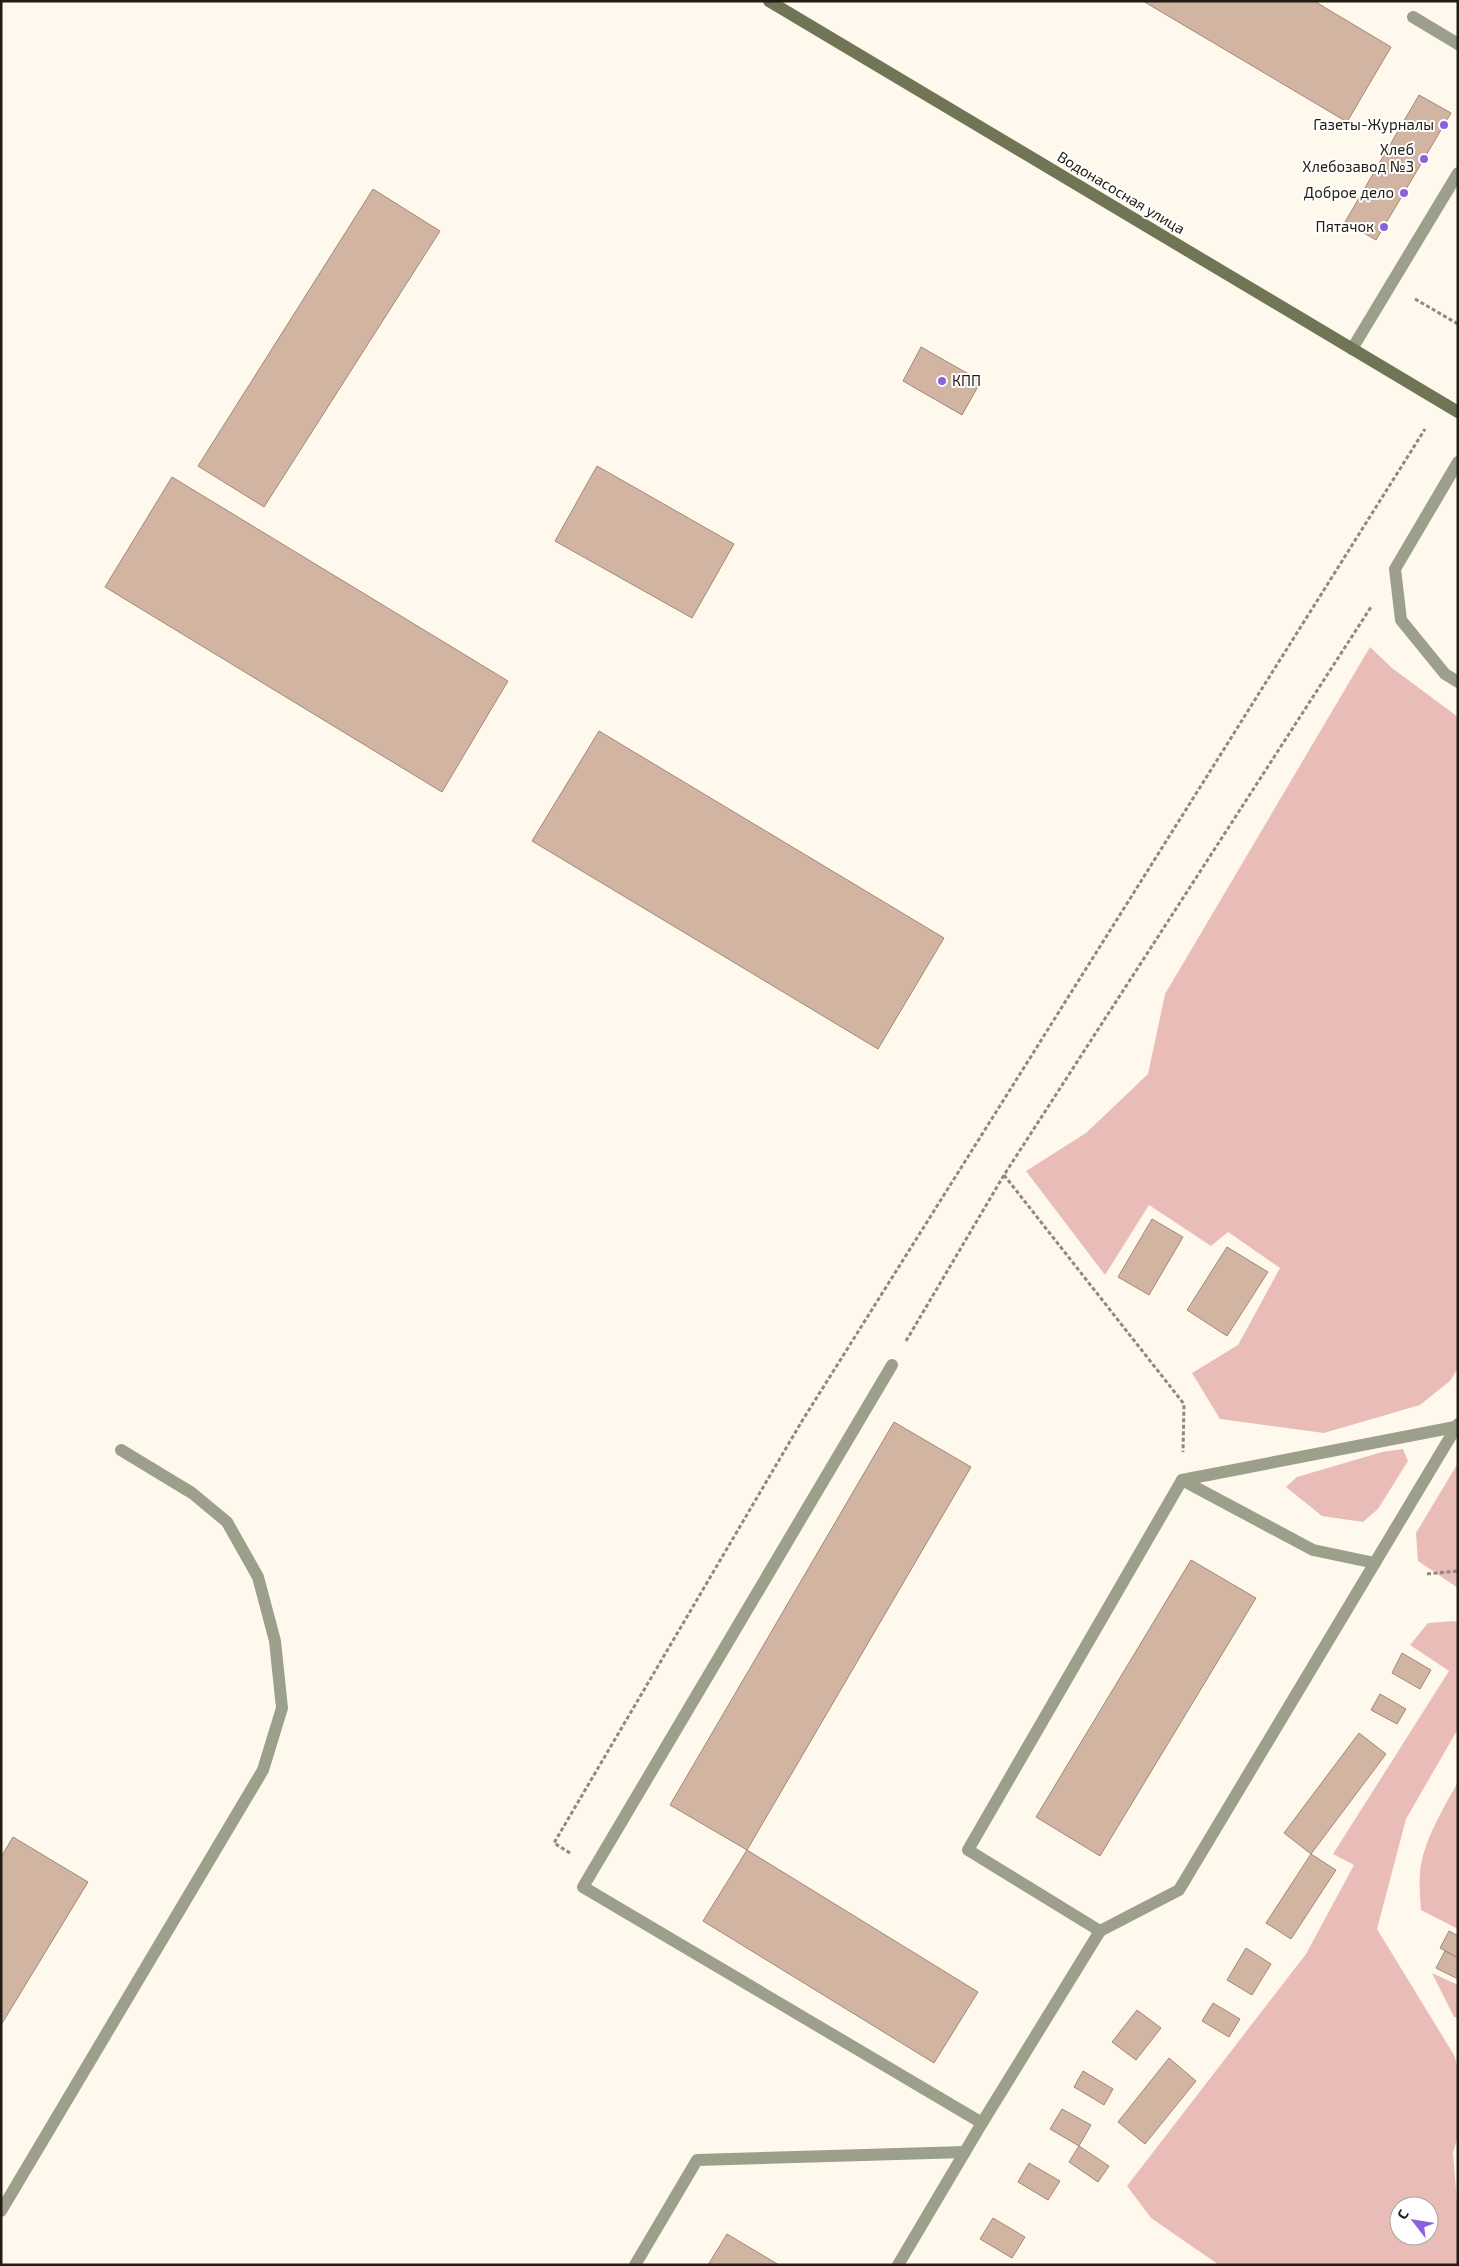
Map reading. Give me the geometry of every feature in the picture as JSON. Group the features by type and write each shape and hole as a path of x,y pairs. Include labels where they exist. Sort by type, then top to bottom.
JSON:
{"street":[{"name":"Водонасосная улица","path":"769,1 1458,412"}],"lane":[{"path":"1412,17 1458,44"},
{"path":"1352,349 1458,172"},
{"path":"1458,462 1395,569 1400,620 1445,674 1458,682"},
{"path":"892,1365 583,1887 982,2123"},
{"path":"1100,1931 968,1850 1182,1480 1457,1425"},
{"path":"898,2265 982,2123 1100,1931 1179,1890 1457,1425"},
{"path":"1,2212 263,1770 282,1708 275,1641 258,1577 227,1522 192,1493 121,1450"},
{"path":"1182,1480 1313,1550 1376,1563"},
{"path":"635,2265 697,2160 965,2152"}],"path":[{"path":"1391,284 1458,324"},
{"path":"595,1868 554,1843 802,1421 1425,429"},
{"path":"892,1365 1004,1175 1395,569"},
{"path":"1004,1175 1184,1404 1182,1480"},
{"path":"1427,1574 1458,1571"}],"shaded area":[{"path":"1370,647 1392,668 1458,717 1458,1368 1450,1381 1420,1405 1324,1433 1220,1419 1192,1373 1238,1345 1280,1268 1228,1232 1211,1246 1149,1205 1105,1275 1026,1171 1086,1133 1148,1074 1165,994"},
{"path":"1403,1449 1408,1461 1378,1509 1363,1522 1322,1516 1286,1487 1297,1477 1382,1452"},
{"path":"1458,1463 1458,1588 1418,1561 1416,1533"},
{"path":"1454,1621 1458,1623 1458,1729 1406,1819 1377,1929 1454,2055 1458,2068 1458,2136 1453,2153 1458,2214 1458,2265 1219,2265 1151,2218 1127,2186 1306,1954 1354,1865 1333,1854 1449,1671 1410,1645 1428,1623"},
{"path":"1458,1782 1458,1929 1421,1910 1420,1872 1428,1840"},
{"path":"1432,1973 1458,1985 1458,2018 1454,2017"}],"building":[{"path":"1143,1 1314,1 1391,47 1347,122"},
{"path":"1419,95 1451,113 1376,240 1345,222"},
{"path":"373,189 440,231 264,507 198,466"},
{"name":"КПП","path":"921,347 981,381 962,415 903,381"},
{"path":"597,466 734,544 692,618 555,541"},
{"path":"172,477 508,681 442,792 105,587"},
{"path":"599,731 944,938 878,1049 532,841"},
{"path":"1152,1219 1183,1237 1149,1295 1118,1277"},
{"path":"1227,1247 1268,1272 1227,1336 1187,1310"},
{"path":"894,1422 971,1467 747,1850 670,1805"},
{"path":"1191,1560 1256,1598 1100,1856 1036,1817"},
{"path":"1402,1653 1431,1670 1420,1689 1392,1673"},
{"path":"1380,1694 1406,1709 1397,1724 1371,1710"},
{"path":"1359,1733 1386,1754 1311,1854 1284,1833"},
{"path":"13,1837 88,1882 1,2025 1,1857"},
{"path":"747,1850 978,1992 934,2063 703,1921"},
{"path":"1311,1854 1336,1870 1291,1939 1266,1923"},
{"path":"1449,1931 1458,1936 1458,1958 1440,1948"},
{"path":"1246,1948 1271,1964 1252,1995 1227,1980"},
{"path":"1445,1951 1458,1958 1458,1979 1436,1968"},
{"path":"1213,2003 1240,2019 1229,2037 1202,2021"},
{"path":"1137,2010 1161,2028 1136,2060 1112,2042"},
{"path":"1169,2058 1196,2081 1145,2144 1118,2122"},
{"path":"1083,2071 1113,2089 1104,2105 1074,2087"},
{"path":"1062,2109 1091,2125 1079,2146 1050,2129"},
{"path":"1079,2146 1109,2166 1098,2182 1069,2162"},
{"path":"1029,2163 1060,2181 1048,2200 1018,2182"},
{"path":"993,2218 1025,2237 1012,2258 980,2239"},
{"path":"727,2234 779,2265 708,2265"}],"place":[{"name":"Газеты-Журналы","path":"1444,125"},
{"name":"Хлеб Хлебозавод №3","path":"1424,159"},
{"name":"Доброе дело","path":"1404,193"},
{"name":"Пятачок","path":"1384,227"},
{"name":"КПП","path":"942,381"}]}
